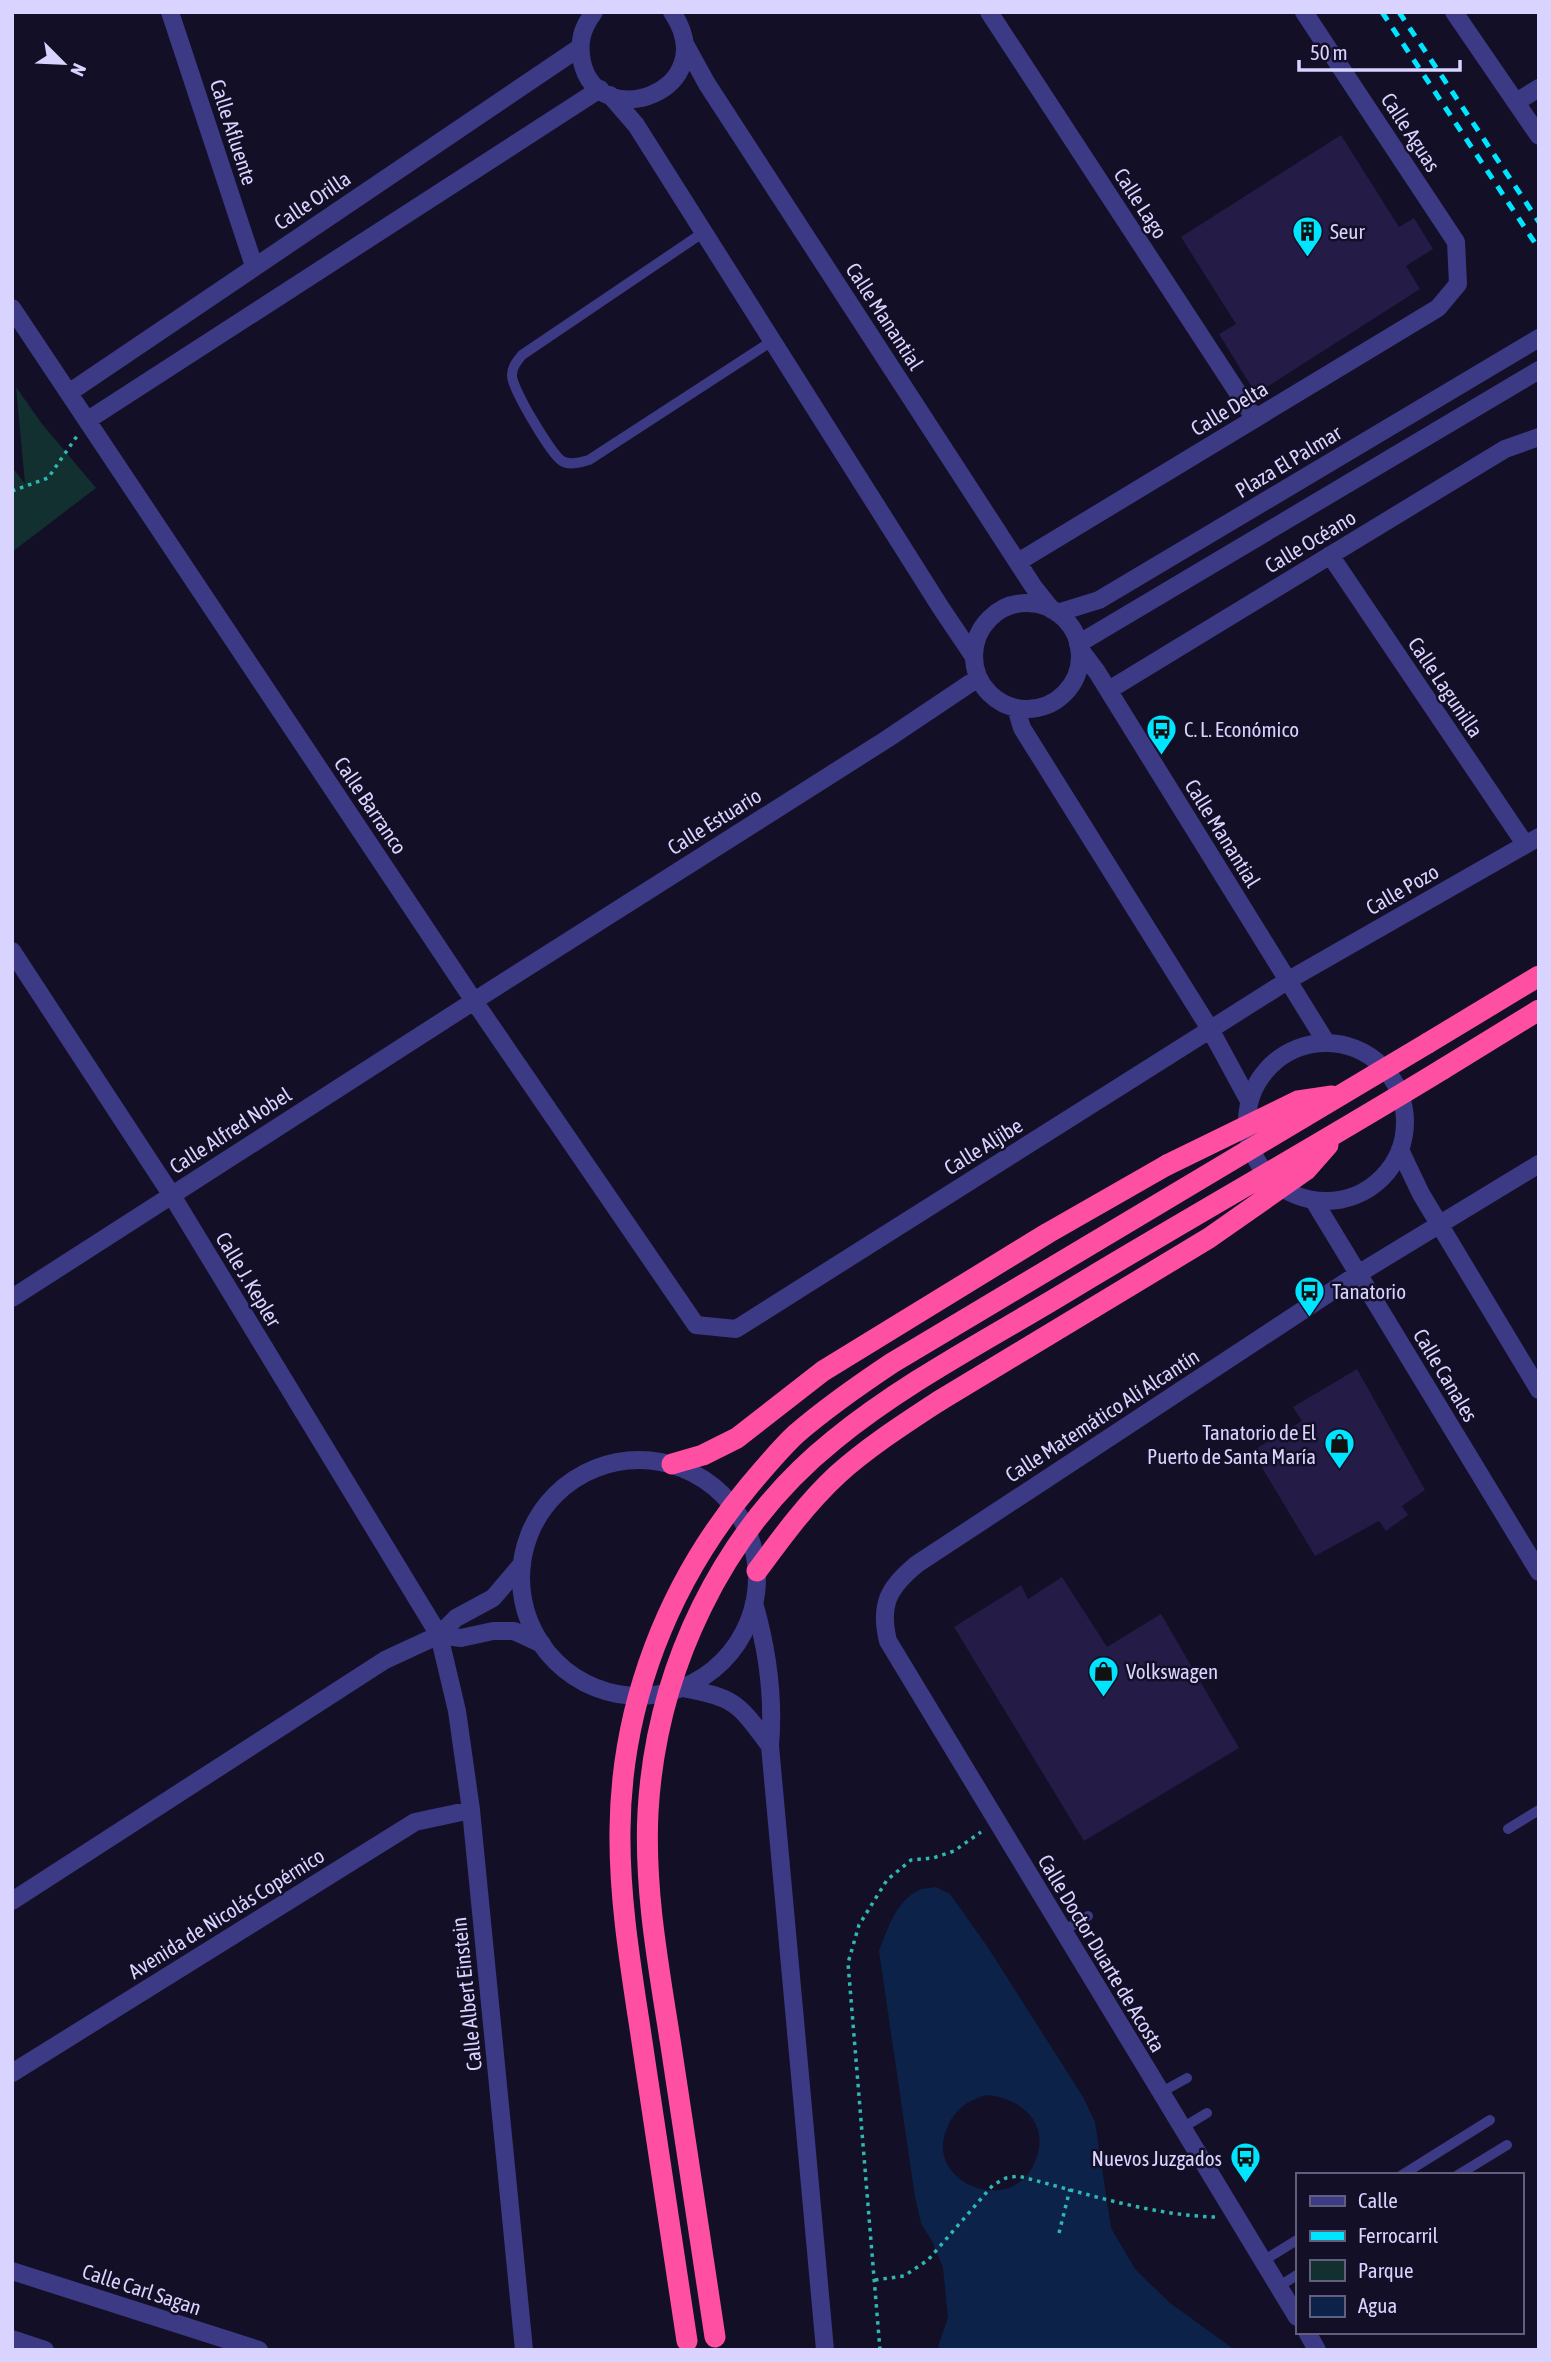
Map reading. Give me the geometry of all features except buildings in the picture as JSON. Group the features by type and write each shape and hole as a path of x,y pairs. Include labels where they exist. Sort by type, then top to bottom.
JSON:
{"highway":[{"path":"688,2345 628,1950 620,1829 621,1789 634,1710 651,1657 676,1596 696,1559 740,1497 795,1436 827,1409 892,1363 1345,1094 1539,975"},
{"path":"716,2343 653,1926 647,1850 657,1735 679,1660 708,1593 737,1546 776,1495 802,1467 865,1416 929,1374 1340,1132 1539,1010"},
{"path":"672,1464 704,1455 737,1438 823,1371 1048,1233 1167,1165 1298,1101 1345,1094"},
{"path":"757,1571 793,1521 837,1475 874,1445 939,1401 1209,1238 1306,1170 1340,1132"}],"street":[{"name":"Calle Afluente","path":"170,12 254,266"},
{"path":"594,12 584,25 579,48 590,79 636,125 974,657"},
{"name":"Calle Lago","path":"989,12 1255,419"},
{"name":"Calle Aguas","path":"1304,12 1456,242 1458,284"},
{"name":"Calle Manantial","path":"678,14 685,44 707,84 1018,562 1054,611"},
{"path":"1460,14 1539,136"},
{"path":"88,420 605,92 634,100 655,95 676,76 682,64 685,44"},
{"name":"Calle Orilla","path":"70,392 579,48"},
{"path":"1516,102 1539,89"},
{"name":"Calle Delta","path":"1018,562 1438,308 1458,284"},
{"name":"Calle Barranco","path":"12,308 474,1001 696,1325"},
{"name":"Plaza El Palmar","path":"1054,611 1099,600 1539,338"},
{"path":"1078,646 1539,370"},
{"name":"Calle Océano","path":"1109,690 1505,449 1539,437"},
{"name":"Calle Lagunilla","path":"1330,555 1532,841"},
{"path":"1037,605 1054,611 1066,621 1078,646 1077,673 1063,695 1041,707 1016,708 993,698 978,678 974,657 976,641 993,615 1007,607 1037,605"},
{"name":"Calle Manantial","path":"1078,646 1109,690 1326,1042"},
{"name":"Calle Estuario","path":"474,1001 887,739 978,678"},
{"path":"1016,708 1022,728 1210,1029 1249,1101"},
{"name":"Calle Pozo","path":"1287,981 1532,841"},
{"name":"Calle J. Kepler","path":"12,951 171,1194 439,1635"},
{"name":"Calle Aljibe","path":"696,1325 736,1329 1287,981"},
{"name":"Calle Alfred Nobel","path":"12,1298 474,1001"},
{"path":"1326,1042 1348,1045 1368,1054 1385,1068 1397,1086 1404,1107 1405,1129 1400,1150 1390,1169 1366,1191 1336,1202 1314,1201 1293,1195 1273,1183 1259,1166 1249,1146 1246,1123 1249,1101 1257,1082 1270,1065 1286,1053 1306,1045 1326,1042"},
{"path":"1400,1150 1439,1223 1539,1390"},
{"name":"Calle Matemático Alí Alcantín","path":"884,1607 900,1578 917,1564 1358,1274 1539,1164"},
{"name":"Calle Canales","path":"1314,1201 1539,1572"},
{"path":"645,1460 672,1464 705,1479 731,1504 749,1535 757,1571 754,1603 745,1630 729,1655 708,1674 682,1688 649,1696 615,1695 584,1683 557,1664 536,1637 524,1605 521,1578 524,1551 533,1525 548,1503 568,1484 592,1470 617,1462 645,1460"},
{"path":"12,1901 385,1660 439,1635 456,1618 493,1598 522,1564"},
{"path":"754,1603 764,1635 772,1726 771,1746 825,2350"},
{"name":"Calle Doctor Duarte de Acosta","path":"884,1607 883,1622 888,1641 1296,2315"},
{"path":"439,1635 461,1638 514,1631 542,1644"},
{"name":"Calle Albert Einstein","path":"439,1635 457,1711 471,1810 524,2350"},
{"path":"682,1688 718,1695 742,1709 771,1746"},
{"name":"Avenida de Nicolás Copérnico","path":"12,2073 415,1822 471,1810"},
{"name":"Calle Carl Sagan","path":"12,2271 259,2350"},
{"path":"1308,2334 1317,2350"},
{"path":"12,2339 46,2350"}],"lane":[{"path":"704,232 522,355 514,364 512,383 551,448 563,461 573,463 589,460 772,341"},
{"path":"1507,1829 1539,1810"},
{"path":"1063,1931 1088,1916"},
{"path":"1160,2093 1186,2078"},
{"path":"1182,2128 1207,2113"},
{"path":"1405,2173 1490,2120"},
{"path":"1461,2173 1507,2145"},
{"path":"1263,2261 1296,2241"},
{"path":"1278,2287 1296,2276"}],"path":[{"path":"12,491 48,478 88,420"},
{"path":"880,2350 848,1963 859,1925 887,1880 911,1860 954,1851 997,1822"},
{"path":"875,2280 904,2276 928,2260 993,2185 1006,2178 1018,2176 1122,2203 1188,2216 1236,2218"},
{"path":"1059,2233 1070,2189"}],"green space":[{"path":"16,387 42,424 96,488 12,552 12,467 25,484"}],"water":[{"path":"936,1887 950,1894 989,1949 1083,2097 1095,2122 1111,2228 1135,2269 1170,2303 1235,2350 937,2350 948,2317 943,2268 921,2223 915,2197 879,1951 893,1917 904,1901 919,1890","holes":["986,2095 1012,2102 1031,2116 1039,2137 1039,2150 1034,2164 1022,2180 1006,2189 989,2190 972,2186 957,2177 947,2164 943,2147 950,2121 962,2107"]}],"railway":[{"path":"1382,12 1539,249"},
{"path":"1399,12 1539,222"}],"place":[{"name":"Seur","path":"1307,258"},
{"name":"C. L. Económico","path":"1161,756"},
{"name":"Tanatorio","path":"1309,1318"},
{"name":"Tanatorio de El Puerto de Santa María","path":"1339,1471"},
{"name":"Volkswagen","path":"1103,1698"},
{"name":"Nuevos Juzgados","path":"1245,2185"}]}
